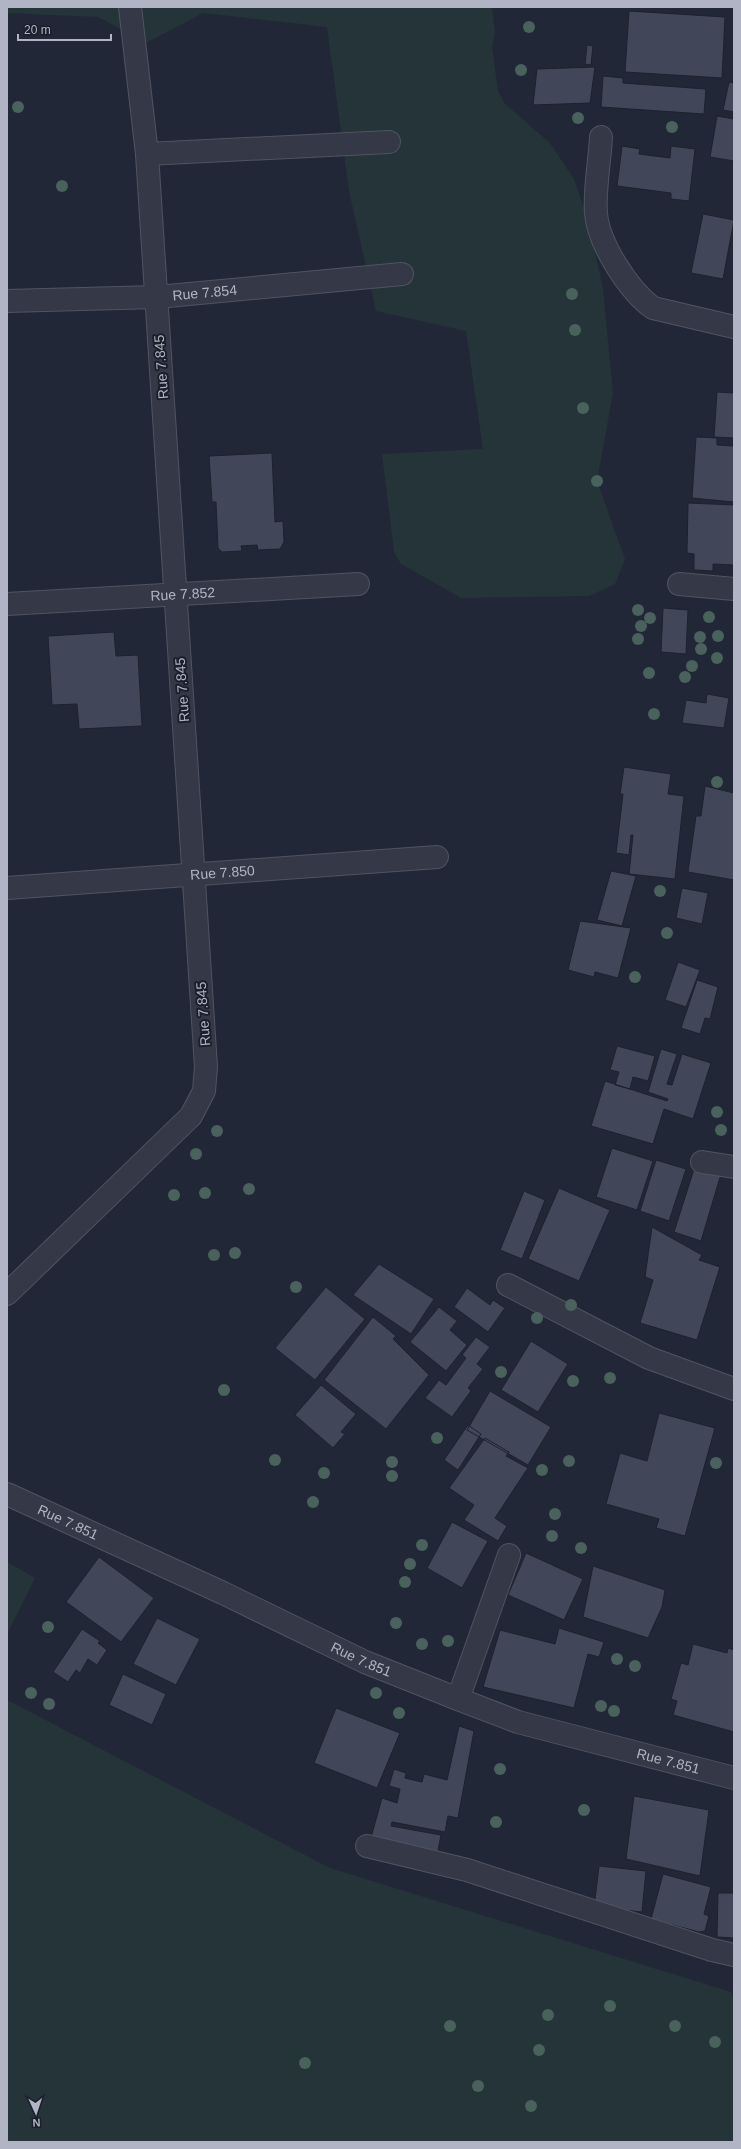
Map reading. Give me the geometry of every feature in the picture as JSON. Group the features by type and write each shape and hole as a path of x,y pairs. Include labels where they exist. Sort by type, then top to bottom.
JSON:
{"street":[{"name":"Rue 7.845","path":"7,1294 191,1116 204,1091 206,1067 157,297 147,154 130,7"},
{"path":"601,137 595,213 599,228 616,265 642,301 653,308 734,326"},
{"path":"147,154 389,142"},
{"name":"Rue 7.854","path":"7,300 157,297 402,274"},
{"name":"Rue 7.852","path":"7,604 358,584"},
{"path":"679,584 734,589"},
{"name":"Rue 7.850","path":"7,888 437,857"},
{"path":"702,1162 734,1167"},
{"path":"508,1285 649,1358 734,1389"},
{"name":"Rue 7.851","path":"7,1494 223,1593 365,1662 458,1699 518,1722 734,1778"},
{"path":"458,1699 509,1555"},
{"path":"367,1846 467,1870 734,1955"}],"shaded area":[{"path":"7,7 492,7 495,32 492,47 498,91 505,104 550,143 574,179 588,220 603,289 613,393 597,481 625,559 615,584 589,596 461,598 401,564 394,552 382,454 483,449 466,331 376,311 349,191 327,27 203,13 146,43 98,17 7,13"},
{"path":"7,1562 35,1578 7,1634"},
{"path":"7,1700 330,1868 731,1992 734,2002 734,2142 7,2142"}],"building":[{"path":"629,11 725,17 722,78 625,72"},
{"path":"587,45 593,46 591,65 585,64"},
{"path":"595,67 590,103 533,105 537,69"},
{"path":"603,76 623,78 623,83 706,89 704,114 601,107"},
{"path":"729,82 734,83 734,112 723,110"},
{"path":"717,116 734,119 734,161 710,157"},
{"path":"622,146 640,149 639,154 670,158 671,146 695,149 689,201 671,199 671,193 617,186"},
{"path":"703,214 734,220 723,279 691,273"},
{"path":"717,392 734,393 734,438 714,437"},
{"path":"696,437 717,438 717,445 734,446 734,502 692,498"},
{"path":"272,453 275,522 283,521 284,542 280,549 258,550 257,545 241,546 242,551 222,552 218,548 216,502 212,502 209,456"},
{"path":"688,503 734,505 734,565 713,564 713,571 694,570 694,554 687,553"},
{"path":"663,608 688,610 686,654 661,652"},
{"path":"114,632 116,656 138,655 142,726 79,729 77,704 52,705 48,636"},
{"path":"707,694 729,698 724,728 682,723 686,700 706,703"},
{"path":"624,767 671,774 668,794 684,796 675,879 629,874 633,835 631,835 629,855 616,853 623,794 620,794"},
{"path":"705,786 734,793 734,880 688,872 696,816 701,816"},
{"path":"611,871 636,876 622,926 597,920"},
{"path":"682,888 708,893 702,924 676,918"},
{"path":"580,921 631,928 618,978 595,972 594,977 568,970"},
{"path":"678,962 700,970 686,1007 665,1000"},
{"path":"697,980 718,987 710,1019 705,1018 700,1034 681,1028"},
{"path":"617,1046 655,1056 648,1081 633,1077 630,1089 615,1085 619,1072 610,1070"},
{"path":"661,1049 677,1054 667,1084 672,1085 682,1054 711,1063 693,1119 664,1109 653,1144 591,1126 605,1081 667,1101 668,1099 648,1092"},
{"path":"612,1148 653,1161 637,1210 596,1197"},
{"path":"656,1160 686,1169 669,1221 640,1211"},
{"path":"694,1169 721,1174 701,1241 674,1232"},
{"path":"559,1188 610,1210 579,1281 528,1259"},
{"path":"524,1191 545,1200 522,1259 500,1250"},
{"path":"652,1227 702,1255 699,1260 720,1267 697,1340 640,1323 653,1280 645,1277"},
{"path":"379,1264 434,1299 411,1334 353,1295"},
{"path":"326,1287 365,1319 315,1380 275,1348"},
{"path":"467,1288 490,1305 493,1300 505,1308 488,1332 454,1307"},
{"path":"439,1307 457,1321 450,1330 467,1345 446,1371 410,1342"},
{"path":"373,1317 396,1336 393,1339 429,1375 386,1429 324,1380"},
{"path":"476,1337 490,1347 477,1364 483,1369 468,1388 471,1391 452,1417 425,1398 439,1380 446,1385 466,1358 462,1355"},
{"path":"531,1341 568,1364 538,1412 501,1390"},
{"path":"321,1385 356,1414 341,1432 345,1434 333,1448 295,1415"},
{"path":"490,1391 551,1427 528,1465 467,1430"},
{"path":"659,1413 715,1428 685,1536 656,1528 659,1519 606,1504 620,1453 647,1461"},
{"path":"468,1425 481,1434 458,1470 444,1460"},
{"path":"485,1438 509,1452 506,1456 528,1468 495,1518 507,1526 498,1541 464,1520 474,1505 449,1488"},
{"path":"452,1522 488,1541 462,1588 427,1568"},
{"path":"526,1553 583,1579 564,1620 508,1595"},
{"path":"99,1557 154,1598 121,1642 66,1602"},
{"path":"593,1566 665,1590 662,1607 648,1638 583,1617"},
{"path":"157,1618 200,1639 176,1685 133,1664"},
{"path":"559,1628 604,1642 599,1657 588,1654 574,1708 483,1687 500,1630 555,1644"},
{"path":"82,1629 100,1641 98,1643 107,1650 97,1665 88,1659 80,1673 76,1670 68,1682 53,1672"},
{"path":"693,1644 727,1653 728,1648 734,1650 734,1732 673,1715 677,1701 671,1699 681,1663 688,1665"},
{"path":"123,1674 166,1694 152,1725 109,1705"},
{"path":"336,1708 400,1733 377,1788 314,1763"},
{"path":"459,1726 474,1731 458,1818 448,1816 445,1832 392,1822 391,1826 441,1835 437,1856 370,1841 382,1798 397,1803 400,1789 389,1786 394,1769 406,1773 405,1778 422,1782 424,1774 447,1780"},
{"path":"634,1796 709,1810 700,1876 626,1859"},
{"path":"599,1866 646,1871 642,1912 594,1907"},
{"path":"663,1874 711,1887 704,1914 709,1916 705,1931 699,1932 651,1919"},
{"path":"718,1893 734,1893 734,1938 717,1937"}]}
